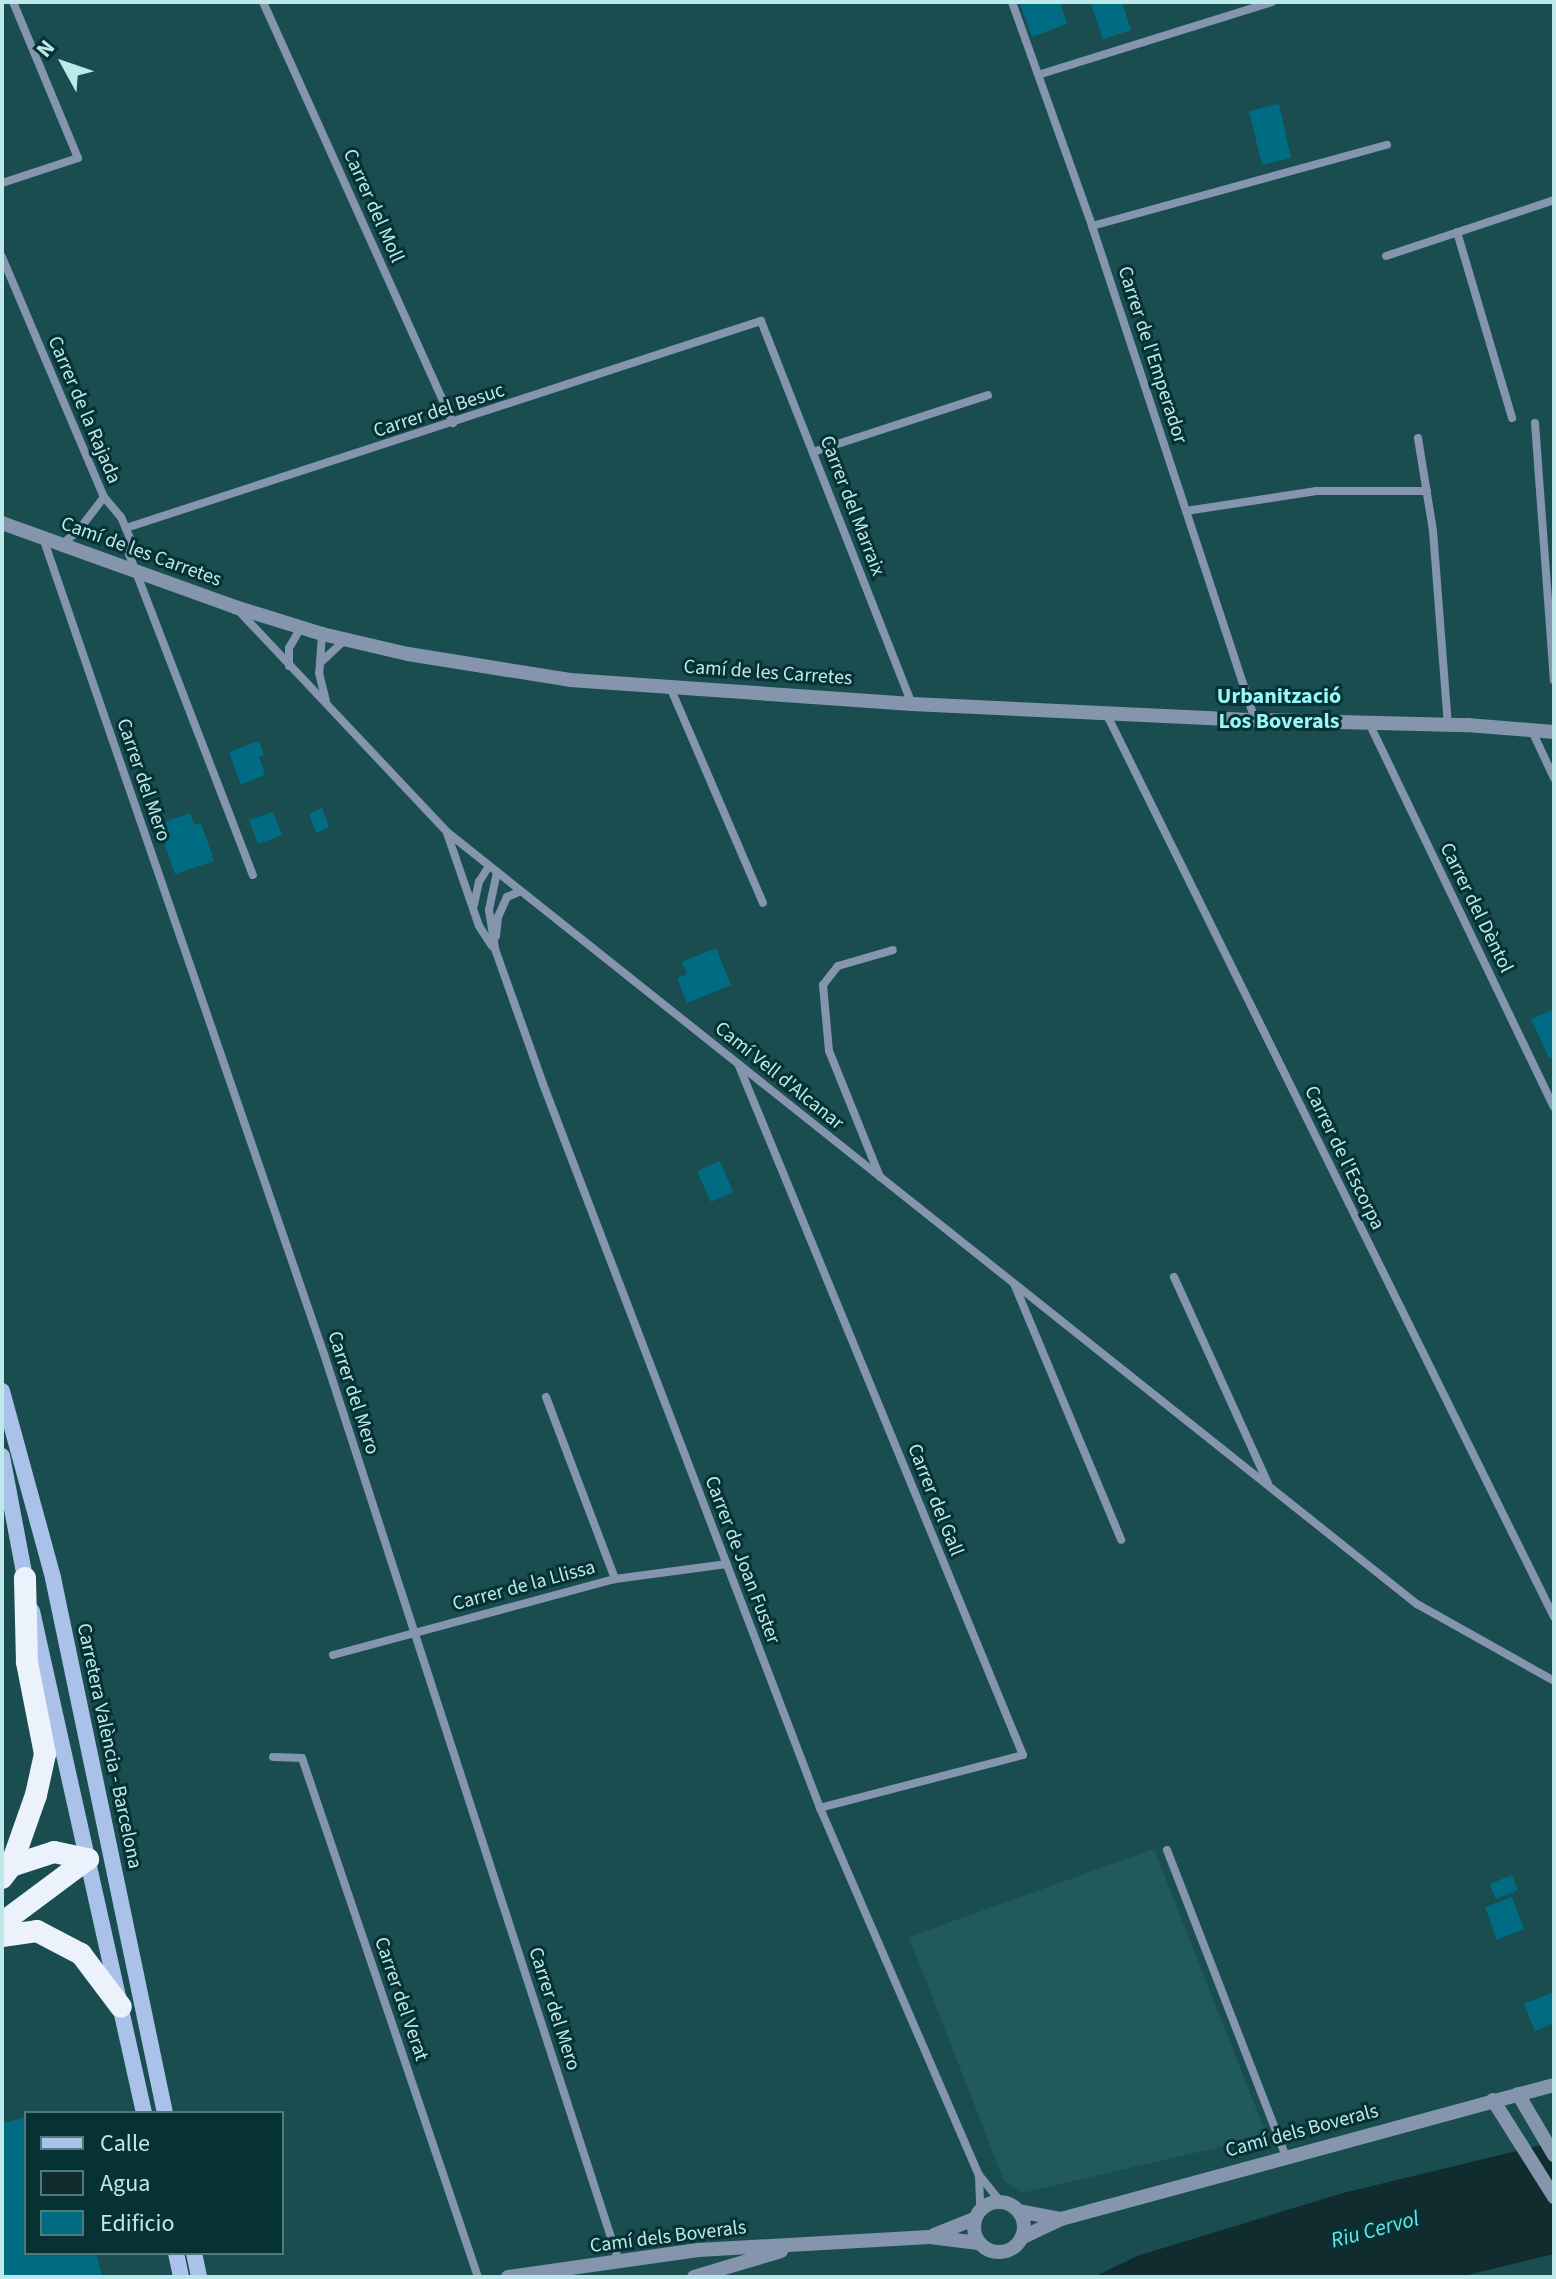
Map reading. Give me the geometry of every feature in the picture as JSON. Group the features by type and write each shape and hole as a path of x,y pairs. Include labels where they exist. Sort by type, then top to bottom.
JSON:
{"highway":[{"path":"6,1872 36,1795 45,1754 27,1662 25,1578"},
{"path":"6,1872 54,1852 88,1859"},
{"path":"2,1923 88,1859"},
{"path":"2,1936 37,1931 81,1954 121,2007"}],"main road":[{"name":"Carretera València - Barcelona","path":"2,1391 53,1578 164,2107"},
{"path":"2,1456 25,1578 144,2111"},
{"path":"53,1578 94,1831 88,1859"},
{"path":"88,1859 105,1876 130,1992 164,2107"},
{"path":"176,2255 181,2277"},
{"path":"194,2255 199,2277"}],"street":[{"path":"2,183 78,158 13,2"},
{"name":"Carrer del Moll","path":"263,2 453,423"},
{"name":"Carrer de l'Emperador","path":"1012,2 1041,74 1255,720"},
{"path":"1041,74 1272,2"},
{"path":"1092,226 1387,145"},
{"path":"1386,256 1554,200"},
{"path":"1457,232 1512,418"},
{"name":"Carrer de la Rajada","path":"2,257 104,497 131,540 129,554 253,875"},
{"name":"Carrer del Besuc","path":"126,528 761,321"},
{"name":"Carrer del Marraix","path":"761,321 912,704"},
{"path":"813,452 988,395"},
{"path":"1535,423 1554,680"},
{"path":"1418,438 1427,491 1448,725"},
{"path":"1186,511 1316,491 1427,491"},
{"path":"62,544 78,531 104,497"},
{"name":"Camí de les Carretes","path":"2,523 235,607 322,634 408,654 570,680 912,704 1554,732"},
{"name":"Carrer del Mero","path":"43,538 324,1354 619,2263"},
{"name":"Camí Vell d'Alcanar","path":"235,607 447,832 1417,1604 1554,1681"},
{"path":"289,666 289,648 301,627"},
{"path":"322,634 319,663 326,702"},
{"path":"319,663 346,639"},
{"path":"669,687 763,903"},
{"name":"Carrer de l'Escorpa","path":"1106,713 1554,1617"},
{"name":"Carrer del Dèntol","path":"1369,723 1554,1107"},
{"path":"1532,731 1554,778"},
{"name":"Carrer de Joan Fuster","path":"447,832 479,926 495,949"},
{"path":"474,909 479,882 493,869"},
{"name":"Carrer de Joan Fuster","path":"493,869 489,910 495,949 727,1564 820,1808 979,2175 1001,2202"},
{"name":"Carrer de Joan Fuster","path":"495,949 498,917 507,897 521,891"},
{"path":"880,1177 829,1051 823,985 838,966 893,950"},
{"name":"Carrer del Gall","path":"738,1064 1023,1755 820,1808"},
{"name":"Camí Vell d'Alcanar","path":"1174,1277 1270,1487"},
{"path":"1014,1284 1121,1540"},
{"path":"546,1397 615,1579"},
{"name":"Carrer de la Llissa","path":"333,1655 615,1579 727,1564"},
{"name":"Carrer del Verat","path":"273,1757 302,1758 478,2277"},
{"path":"1167,1850 1285,2155"},
{"name":"Camí dels Boverals","path":"1021,2238 1061,2219 1285,2155 1554,2085"},
{"path":"1518,2094 1554,2155"},
{"path":"1493,2100 1554,2197"},
{"name":"Carrer de Joan Fuster","path":"977,2214 979,2175"},
{"path":"1001,2202 1018,2211 1024,2224 1021,2238 1011,2249 998,2252 979,2243 977,2214 1001,2202"},
{"name":"Camí dels Boverals","path":"1018,2211 1061,2219"},
{"name":"Camí dels Boverals","path":"930,2237 977,2214"},
{"name":"Camí dels Boverals","path":"508,2277 698,2250 930,2237 979,2243"},
{"path":"694,2277 813,2243"}],"shaded area":[{"path":"1154,1849 1267,2136 1022,2193 1004,2181 909,1937"}],"water":[{"name":"Riu Cervol","path":"1554,2142 1554,2254 1459,2277 1094,2277 1137,2256 1343,2193"}],"building":[{"path":"1060,2 1067,24 1032,37 1020,4"},
{"path":"1090,2 1122,2 1131,30 1103,39"},
{"path":"1279,104 1291,158 1262,165 1249,111"},
{"path":"259,741 264,755 259,757 265,775 241,785 229,752"},
{"path":"322,808 329,827 316,833 309,814"},
{"path":"273,812 282,835 258,844 249,820"},
{"path":"190,813 194,825 201,823 214,861 175,874 158,824"},
{"path":"716,948 731,985 687,1003 677,978 687,974 682,962"},
{"path":"1554,1009 1554,1056 1549,1058 1531,1019"},
{"path":"720,1161 733,1192 711,1202 697,1171"},
{"path":"1512,1875 1518,1890 1496,1899 1490,1884"},
{"path":"1512,1897 1524,1929 1497,1940 1485,1907"},
{"path":"1554,1992 1554,2023 1535,2031 1524,2004"},
{"path":"24,2118 24,2255 96,2255 102,2277 2,2277 2,2123"}],"district":[{"name":"Urbanització Los Boverals","path":"1279,708"}]}
